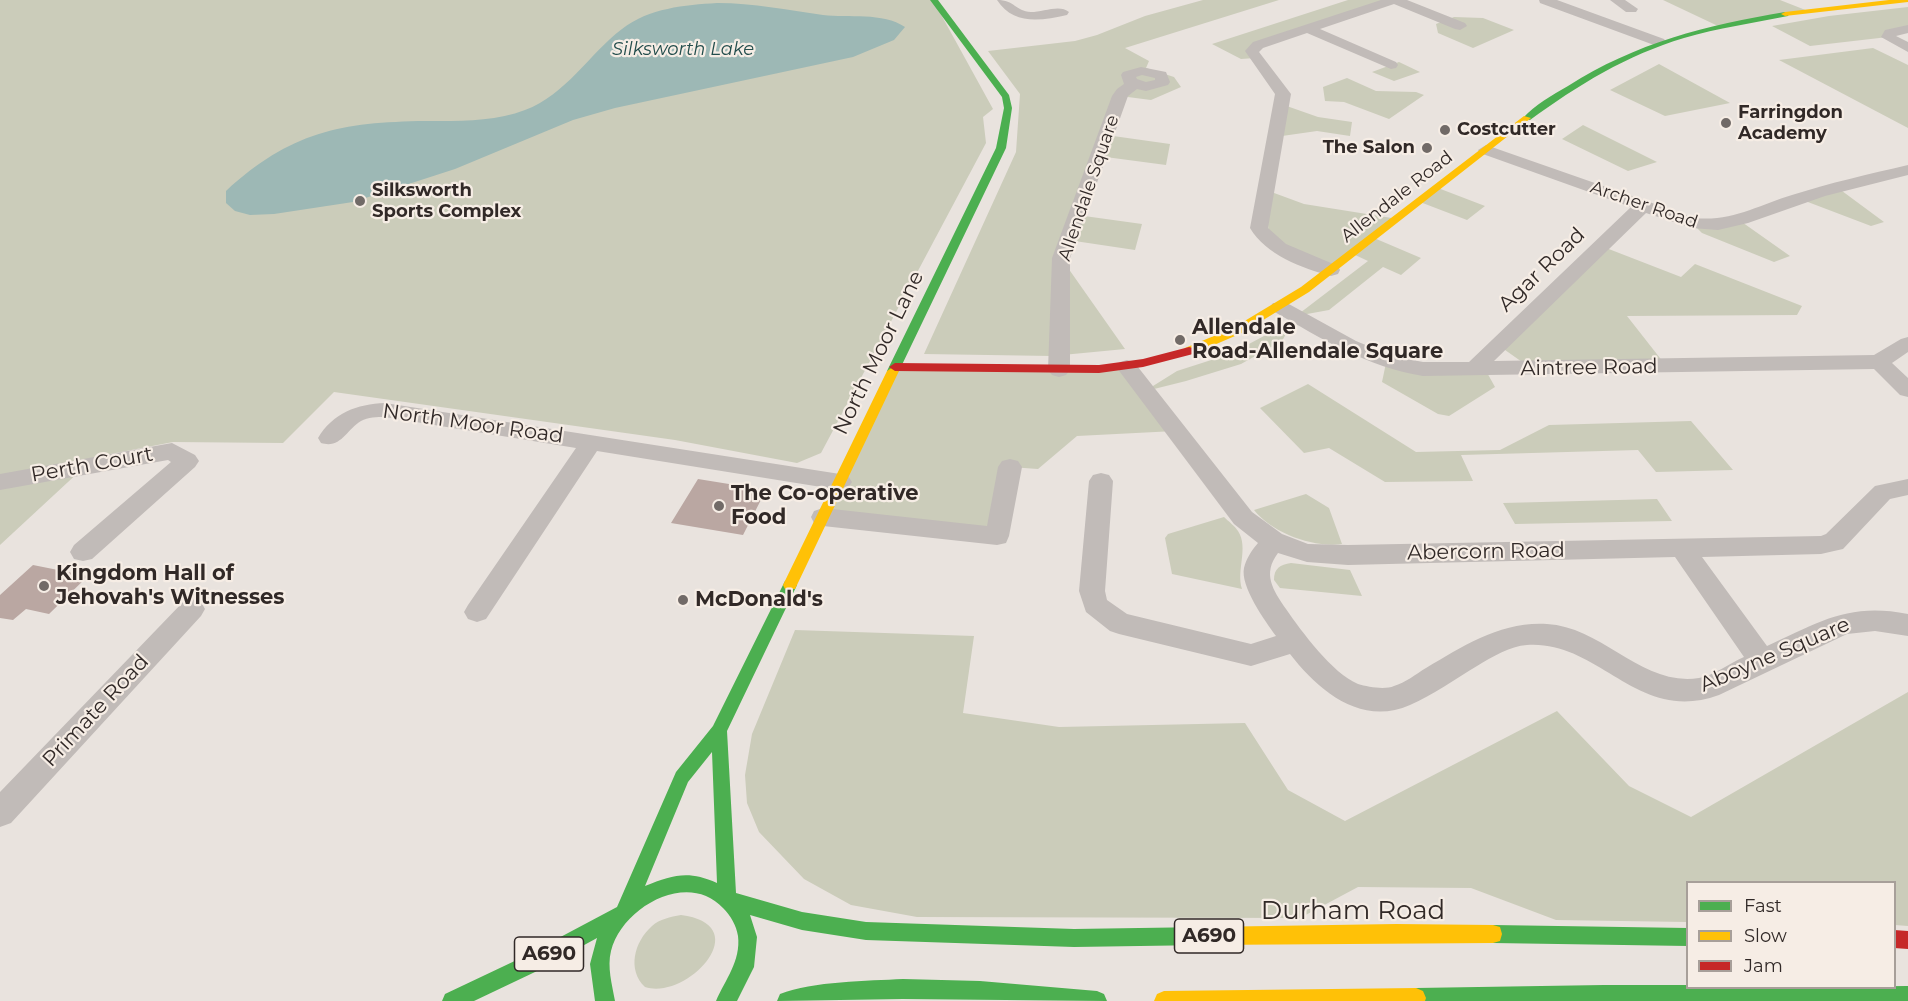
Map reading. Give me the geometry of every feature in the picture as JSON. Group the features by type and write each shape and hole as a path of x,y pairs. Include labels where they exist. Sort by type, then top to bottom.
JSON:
{"main road":[{"name":"North Moor Lane","path":"622,912 682,777 718,731 1001,148 1008,108 1006,97 933,0"},
{"name":"Allendale Road","path":"896,367 1059,370 1127,367 1215,342 1280,307 1567,88 1601,67 1659,42 1745,21 1857,2 1908,0"},
{"name":"North Moor Lane","path":"718,731 730,898"},
{"name":"Durham Road","path":"452,1001 528,965 622,912 654,888 676,882 698,882 718,888 730,898 802,921 867,931 1074,938 1396,933 1686,937"},
{"path":"726,1001 737,988 747,965 750,941 745,919 730,898"},
{"name":"Durham Road","path":"605,1001 598,982 598,960 605,937 622,912"},
{"path":"787,1001 817,994 894,987 970,990 1097,1001"},
{"path":"1164,1001 1604,995 1908,996"}],"street":[{"path":"1003,0 1012,10 1028,21 1062,12"},
{"path":"1331,270 1269,242 1259,228 1283,94 1252,51 1258,45 1394,0 1458,29 1474,26"},
{"path":"1545,0 1659,42"},
{"path":"1616,0 1631,9"},
{"path":"1309,29 1392,65"},
{"path":"1908,29 1890,33 1888,37 1908,48"},
{"name":"Allendale Square","path":"1059,370 1061,258 1122,92 1134,84"},
{"name":"Archer Road","path":"1486,150 1692,223 1712,226 1724,225 1791,201 1908,170"},
{"name":"Agar Road","path":"1474,369 1644,206"},
{"name":"Aintree Road","path":"1280,307 1367,355 1386,363 1423,369 1879,362"},
{"path":"1908,343 1879,362 1908,390"},
{"name":"Abercorn Road","path":"1127,367 1236,512 1273,541 1307,554 1827,544 1834,542 1883,492 1908,487"},
{"name":"North Moor Road","path":"329,438 351,415 363,410 385,410 840,482"},
{"name":"North Moor Road","path":"477,612 592,441"},
{"name":"Perth Court","path":"0,482 172,451 187,461 83,552"},
{"path":"823,517 998,536 1010,467"},
{"path":"1101,481 1092,591 1095,605 1119,623 1251,655 1296,641"},
{"name":"Aboyne Square","path":"1273,541 1263,555 1256,572 1263,594 1318,668 1341,688 1366,698 1394,699 1505,639 1527,634 1552,634 1578,642 1595,650 1634,676 1659,687 1699,690 1842,624 1861,619 1891,621 1908,625"},
{"path":"1681,547 1762,661"},
{"name":"Primate Road","path":"0,813 192,609"}],"green space":[{"name":"Silksworth Sports Complex","path":"0,0 933,0 993,109 983,117 986,143 821,453 797,463 675,440 334,392 283,443 173,442 95,457 0,545"},
{"path":"1203,0 1279,0 1125,48 1149,61 1146,68 1174,77 1181,87 1151,100 1120,96 1106,135 1170,144 1166,165 1098,156 1077,215 1142,224 1135,250 1068,240 1061,258 1125,349 1052,356 924,354 1016,152 1020,94 988,51 1075,41 1145,16"},
{"path":"1348,0 1394,0 1258,45 1255,58 1241,59 1212,44"},
{"path":"1663,0 1780,0 1808,11 1718,26"},
{"path":"1908,7 1908,29 1888,37 1810,46 1772,26 1829,16"},
{"path":"1454,17 1483,18 1514,30 1473,48 1438,33 1436,24"},
{"path":"1873,48 1908,65 1908,128 1779,60"},
{"path":"1399,62 1420,72 1394,81 1372,72"},
{"path":"1659,64 1730,103 1665,116 1610,90"},
{"path":"1347,78 1376,91 1416,92 1424,95 1389,119 1344,102 1325,101 1323,87"},
{"path":"1281,104 1318,117 1352,122 1350,136 1317,131 1275,137"},
{"path":"1583,125 1657,162 1628,171 1562,139"},
{"path":"1438,188 1485,206 1467,220 1420,202"},
{"path":"1838,188 1884,222 1871,226 1800,199"},
{"path":"1266,190 1304,204 1398,219 1374,238 1421,258 1401,275 1383,267 1329,310 1296,316 1368,261 1353,254 1331,270 1269,242"},
{"path":"1739,220 1790,256 1774,262 1702,233 1692,223"},
{"path":"1601,246 1681,277 1695,264 1802,306 1797,315 1627,316 1667,367 1532,369 1498,345"},
{"path":"1296,316 1282,341 1241,364 1146,391 1175,431 1077,436 1038,469 1010,467 997,536 823,517 895,367 1127,367 1145,391 1177,371 1230,354"},
{"path":"1386,363 1485,369 1495,387 1449,416 1438,414 1382,382"},
{"path":"1308,384 1416,452 1500,450 1549,425 1691,421 1733,470 1656,472 1638,450 1461,455 1473,481 1385,482 1329,448 1304,453 1260,408"},
{"path":"1306,494 1329,508 1342,544 1319,544 1294,537 1271,526 1254,510"},
{"path":"1657,499 1672,521 1515,524 1503,503"},
{"path":"1224,517 1237,529 1241,538 1242,589 1172,574 1165,538 1168,534"},
{"path":"1291,563 1350,570 1362,596 1280,588 1274,580 1276,570"},
{"path":"795,630 974,636 963,713 1059,727 1245,723 1288,790 1345,821 1557,711 1629,786 1691,817 1908,692 1908,926 1896,925 1896,881 1686,881 1686,922 1556,920 1471,888 1358,887 1300,918 917,917 851,905 804,879 759,832 747,803 745,775 752,734"},
{"path":"681,915 703,922 714,932 715,946 708,960 695,973 679,983 662,988 645,987 639,980 635,964 637,948 641,940 655,924"}],"water":[{"name":"Silksworth Lake","path":"717,3 757,5 823,15 876,17 905,27 894,40 853,57 615,108 573,120 455,169 353,202 274,214 250,215 235,211 226,203 226,191 249,171 295,143 318,134 368,124 476,120 513,114 553,95 610,39 644,16 668,9"}],"building":[{"name":"The Co-operative Food","path":"698,479 766,490 743,535 671,523"},
{"name":"Kingdom Hall of Jehovah's Witnesses","path":"33,565 88,576 49,614 26,609 13,620 0,618 0,595"}],"traffic: fast":[{"path":"893,371 1001,148 1008,108 1006,97 934,0"},
{"path":"1527,118 1588,76 1648,47 1712,28 1785,14"},
{"path":"626,908 682,777 719,731 790,585"},
{"path":"719,731 727,895"},
{"path":"605,1001 600,958 612,928 619,918 645,894 673,884 699,884 723,894 740,913 748,937 744,967 726,1001"},
{"path":"734,901 802,921 866,931 1074,938 1205,936"},
{"path":"452,1001 528,965 618,916"},
{"path":"1493,934 1686,937"},
{"path":"787,1001 826,995 903,989 980,991 1097,1001"},
{"path":"1416,998 1604,995 1908,996"}],"traffic: slow":[{"path":"1785,14 1908,0"},
{"path":"1189,351 1261,318 1305,289 1527,118"},
{"path":"790,585 893,371"},
{"path":"1205,936 1493,934"},
{"path":"1164,1001 1416,998"}],"traffic: jam":[{"path":"895,367 1099,369 1143,363 1189,351"},
{"path":"1896,939 1908,940"}],"place":[{"name":"Farringdon Academy","path":"1726,123"},
{"name":"Costcutter","path":"1445,130"},
{"name":"The Salon","path":"1427,148"},
{"name":"Silksworth Sports Complex","path":"360,201"},
{"name":"Allendale Road-Allendale Square","path":"1180,340"},
{"name":"The Co-operative Food","path":"719,506"},
{"name":"Kingdom Hall of Jehovah's Witnesses","path":"44,586"},
{"name":"McDonald's","path":"683,600"}]}
